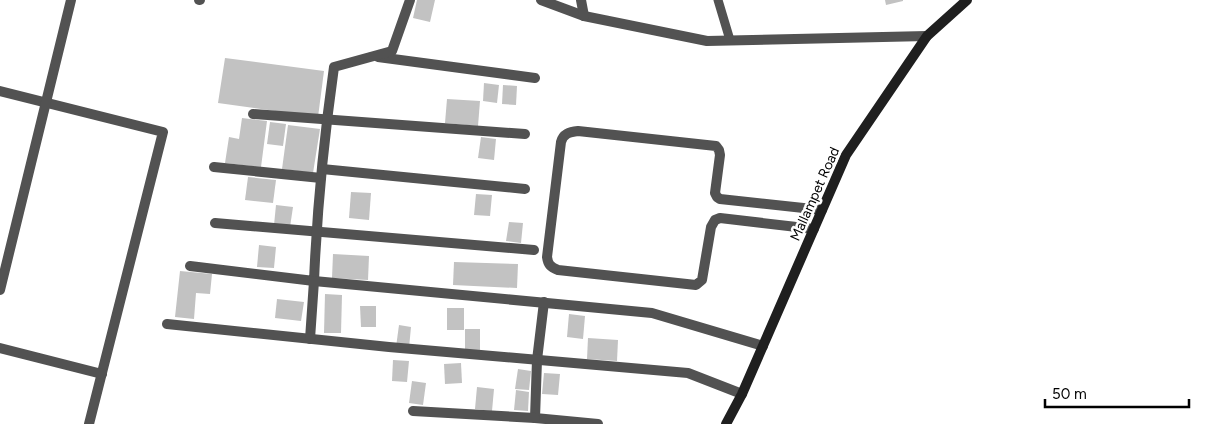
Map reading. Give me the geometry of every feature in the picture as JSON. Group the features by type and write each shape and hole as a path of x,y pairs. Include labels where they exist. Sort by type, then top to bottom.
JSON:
{"main road":[{"name":"Mallampet Road","path":"728,422 742,394 846,154 928,36 967,0"}],"street":[{"path":"0,290 71,0"},
{"path":"310,339 316,232 326,120 334,67 392,51 410,0"},
{"path":"541,0 584,16 708,41 928,36"},
{"path":"580,0 584,16"},
{"path":"372,57 535,78"},
{"path":"0,91 163,132 89,424"},
{"path":"253,114 525,134"},
{"path":"814,230 720,218 715,220 711,227 702,280 696,285 558,270 552,268 548,263 547,257 561,142 562,138 571,132 716,146 720,156 715,193 720,199 822,210"},
{"path":"214,167 525,189"},
{"path":"215,223 534,250"},
{"path":"190,266 314,281 652,313 763,346"},
{"path":"535,418 537,360 544,302"},
{"path":"167,324 310,339 688,373 742,394"},
{"path":"0,348 102,374"},
{"path":"413,411 485,420 535,418 598,424"}],"lane":[{"path":"718,0 730,40"}],"building":[{"path":"417,0 435,0 430,22 413,18"},
{"path":"885,0 903,0 903,1 886,5"},
{"path":"225,58 324,71 318,117 218,103"},
{"path":"484,83 499,85 497,103 483,101"},
{"path":"503,85 517,86 516,105 502,104"},
{"path":"447,99 480,101 478,126 445,123"},
{"path":"242,118 267,121 261,167 225,163 229,137 239,139"},
{"path":"270,122 286,124 283,146 267,144"},
{"path":"288,125 320,129 313,173 282,169"},
{"path":"481,137 496,139 494,160 478,158"},
{"path":"248,177 276,180 273,203 245,200"},
{"path":"351,192 371,193 369,220 349,218"},
{"path":"476,194 492,195 490,216 474,215"},
{"path":"276,205 293,207 290,227 274,225"},
{"path":"509,222 523,223 521,243 506,241"},
{"path":"259,245 276,247 274,268 257,267"},
{"path":"333,254 369,256 368,280 332,278"},
{"path":"454,262 518,264 517,288 453,285"},
{"path":"180,271 212,274 210,294 196,293 194,319 175,317"},
{"path":"325,294 342,295 341,333 324,333"},
{"path":"277,299 304,302 301,321 275,318"},
{"path":"360,306 376,306 376,327 361,327"},
{"path":"447,308 464,308 464,330 447,330"},
{"path":"569,314 585,316 583,339 567,337"},
{"path":"399,325 411,327 409,348 396,347"},
{"path":"465,329 480,329 480,352 465,352"},
{"path":"588,338 618,340 617,361 587,359"},
{"path":"393,360 409,361 407,382 392,381"},
{"path":"461,363 462,383 445,384 444,364"},
{"path":"518,369 531,371 529,390 515,389"},
{"path":"544,373 560,374 558,395 542,394"},
{"path":"412,381 426,383 423,405 409,403"},
{"path":"477,387 494,389 492,411 475,409"},
{"path":"516,390 529,392 528,411 514,410"}]}
